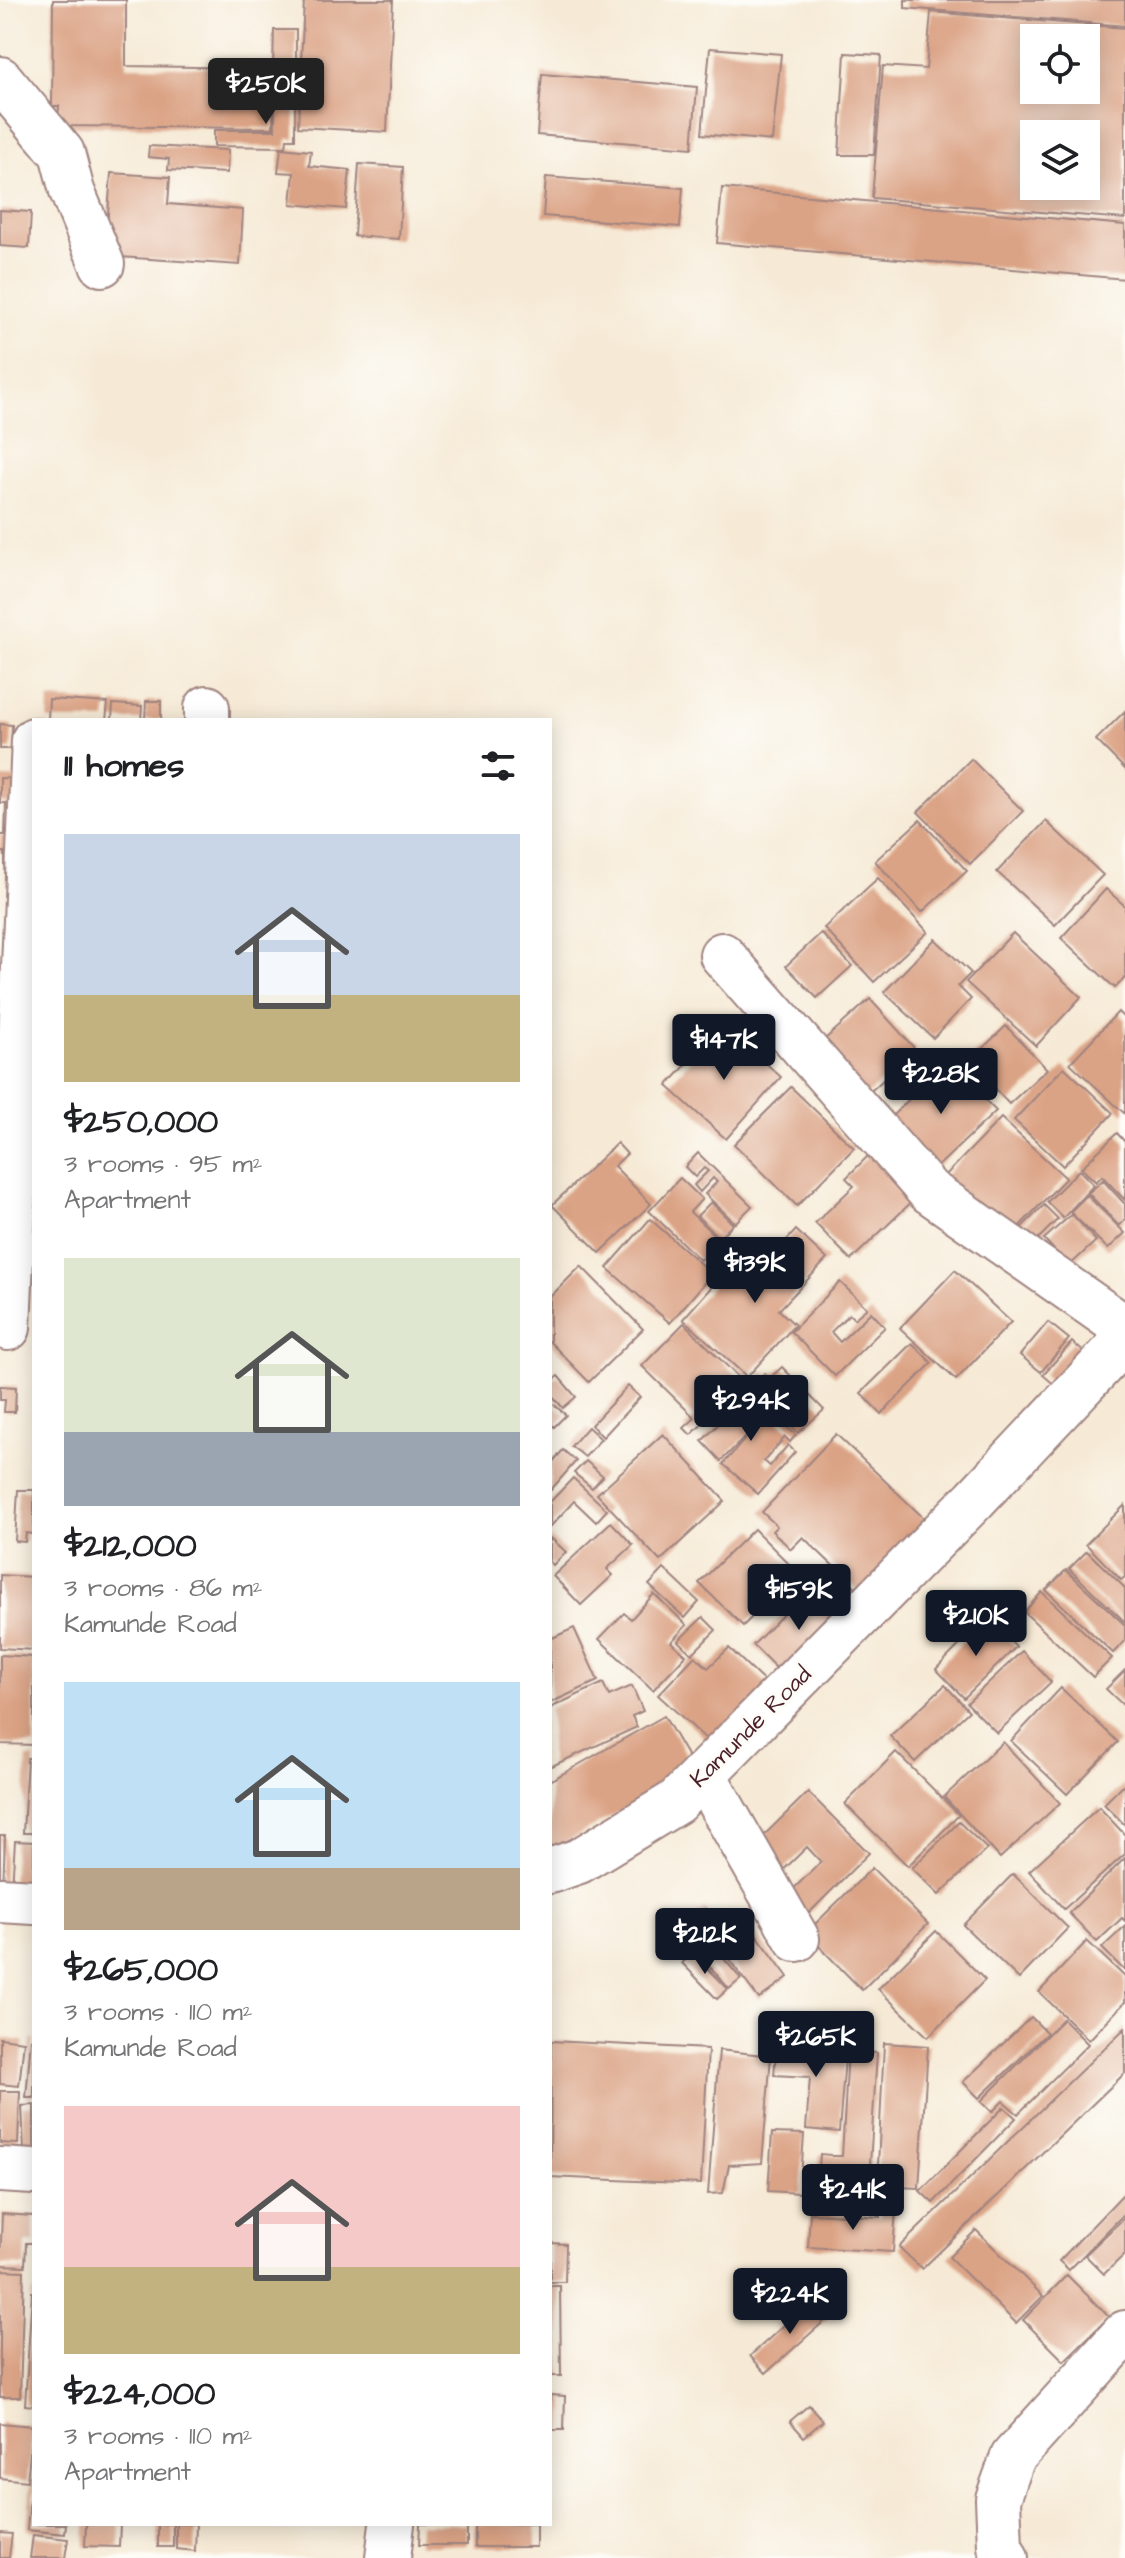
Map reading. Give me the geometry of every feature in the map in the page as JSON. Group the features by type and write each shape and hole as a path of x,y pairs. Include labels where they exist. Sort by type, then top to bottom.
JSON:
{"street":[{"path":"0,79 62,153 72,191 102,264"},
{"path":"14,1330 32,799"},
{"path":"722,955 929,1191 1125,1328"},
{"name":"Kamunde Road","path":"552,1870 579,1861 676,1802 975,1499 1125,1340"},
{"path":"703,1774 797,1939"},
{"path":"0,1900 32,1902"},
{"path":"0,2170 32,2172"},
{"path":"1006,2558 1000,2546 998,2499 1013,2457 1125,2333"},
{"path":"388,2558 392,2526"}],"building":[{"path":"53,0 126,0 126,66 273,68 274,30 296,30 296,86 274,86 273,128 58,126 59,106 52,106"},
{"path":"304,0 393,0 387,132 298,127"},
{"path":"905,0 1125,0 1125,26 905,8"},
{"path":"931,12 1076,24 1020,24 1020,104 1100,104 1100,26 1125,28 1125,219 872,198 883,66 926,69"},
{"path":"710,48 781,54 772,141 702,134"},
{"path":"845,53 881,55 874,155 839,155"},
{"path":"542,74 697,87 692,148 537,135"},
{"path":"275,88 295,88 295,139 287,139 286,147 214,146 214,130 275,130"},
{"path":"149,146 228,150 227,173 168,170 169,159 148,157"},
{"path":"281,148 311,151 309,166 350,170 346,209 291,204 294,173 278,172"},
{"path":"359,164 403,167 399,239 354,236"},
{"path":"111,173 170,177 168,204 243,210 240,265 105,256"},
{"path":"546,177 683,188 680,227 543,216"},
{"path":"722,188 1125,225 1125,279 717,243"},
{"path":"0,210 31,212 29,248 0,246"},
{"path":"49,699 108,703 106,718 48,718"},
{"path":"146,701 161,701 161,718 145,718"},
{"path":"113,704 142,706 141,718 112,718"},
{"path":"1125,711 1125,769 1096,740"},
{"path":"0,724 12,725 11,749 0,749"},
{"path":"971,759 1023,811 970,864 918,812"},
{"path":"0,778 29,779 25,866 5,866 5,852 0,852 0,835 5,835 6,803 0,803"},
{"path":"920,820 967,871 922,912 875,861"},
{"path":"1046,821 1103,875 1055,925 997,872"},
{"path":"878,878 928,932 874,982 824,928"},
{"path":"1106,889 1125,906 1125,978 1115,988 1061,938"},
{"path":"821,933 852,966 817,998 786,966"},
{"path":"1013,933 1081,997 1036,1046 966,982"},
{"path":"935,939 971,973 958,986 971,999 933,1038 884,992"},
{"path":"870,999 916,1050 862,1099 815,1048"},
{"path":"1118,1012 1125,1019 1125,1114 1070,1063"},
{"path":"723,1024 781,1077 726,1139 667,1086"},
{"path":"1006,1026 1047,1069 1009,1104 969,1061"},
{"path":"947,1062 996,1111 934,1170 886,1122"},
{"path":"1064,1067 1113,1113 1063,1166 1014,1120"},
{"path":"791,1087 854,1148 797,1206 734,1144"},
{"path":"1001,1118 1066,1178 1008,1238 944,1177"},
{"path":"1117,1133 1125,1142 1125,1200 1102,1176 1096,1182 1081,1168"},
{"path":"617,1143 627,1154 614,1166 651,1204 600,1253 552,1205"},
{"path":"876,1148 921,1193 851,1260 815,1223 854,1186 846,1178"},
{"path":"698,1153 752,1206 735,1223 705,1194 717,1182 713,1178 700,1192 694,1185 708,1171 704,1168 695,1177 685,1167"},
{"path":"1079,1170 1094,1185 1063,1218 1047,1202"},
{"path":"680,1178 702,1199 690,1212 719,1240 700,1260 649,1211"},
{"path":"1103,1180 1125,1204 1125,1220 1119,1226 1088,1193"},
{"path":"1087,1195 1125,1233 1108,1249 1070,1212"},
{"path":"711,1202 733,1224 719,1238 697,1216"},
{"path":"1044,1205 1058,1219 1021,1256 1007,1242"},
{"path":"1072,1214 1096,1241 1069,1266 1044,1239"},
{"path":"650,1219 712,1274 670,1323 607,1268"},
{"path":"796,1230 827,1259 779,1310 795,1325 747,1377 683,1319 729,1267 747,1284"},
{"path":"581,1266 643,1329 589,1382 552,1344 552,1295"},
{"path":"955,1270 1011,1322 956,1380 900,1328"},
{"path":"840,1282 867,1308 854,1319 849,1314 831,1332 840,1342 871,1312 885,1327 835,1376 791,1332"},
{"path":"1048,1322 1069,1339 1041,1372 1020,1355"},
{"path":"684,1323 744,1383 691,1435 684,1428 695,1418 642,1366"},
{"path":"1072,1342 1092,1359 1063,1392 1043,1375"},
{"path":"912,1343 932,1363 881,1414 861,1393"},
{"path":"782,1367 824,1410 798,1433 751,1385 764,1373 770,1378"},
{"path":"558,1376 576,1397 563,1408 552,1395 552,1381"},
{"path":"0,1386 16,1387 15,1412 4,1412 5,1400 0,1400"},
{"path":"628,1386 640,1397 603,1437 591,1425"},
{"path":"748,1394 796,1435 790,1442 785,1437 764,1461 770,1466 788,1445 795,1452 758,1494 723,1464 761,1421 721,1461 702,1441"},
{"path":"552,1403 566,1415 554,1427 552,1425"},
{"path":"588,1427 601,1439 585,1457 571,1446"},
{"path":"663,1434 725,1501 660,1561 597,1494"},
{"path":"836,1434 955,1548 888,1618 803,1537 791,1549 772,1531 777,1526 762,1512"},
{"path":"563,1450 576,1461 552,1489 552,1463"},
{"path":"586,1461 603,1476 592,1488 574,1473"},
{"path":"573,1478 607,1510 596,1522 574,1501 552,1525 552,1500"},
{"path":"18,1490 32,1490 32,1534 26,1533 25,1542 15,1541"},
{"path":"1125,1505 1125,1577 1121,1580 1086,1544"},
{"path":"611,1522 633,1545 607,1569 613,1575 581,1605 553,1576"},
{"path":"754,1529 797,1572 743,1626 699,1583"},
{"path":"552,1539 566,1552 552,1564"},
{"path":"1087,1551 1125,1588 1125,1622 1069,1569"},
{"path":"664,1569 699,1602 685,1618 649,1585"},
{"path":"1066,1570 1125,1625 1125,1641 1113,1653 1046,1590"},
{"path":"0,1575 32,1577 32,1650 0,1648"},
{"path":"811,1586 845,1619 786,1678 753,1645"},
{"path":"1042,1592 1112,1658 1093,1677 1024,1612"},
{"path":"654,1594 687,1625 671,1642 686,1655 653,1690 599,1639 624,1613 631,1619"},
{"path":"703,1617 716,1630 692,1654 678,1641"},
{"path":"986,1618 1016,1647 964,1698 936,1669"},
{"path":"574,1628 598,1681 552,1702 552,1638"},
{"path":"729,1648 774,1691 718,1750 658,1695 695,1656 708,1668"},
{"path":"1022,1651 1051,1682 997,1733 967,1703"},
{"path":"0,1655 32,1657 32,1745 0,1744"},
{"path":"1125,1670 1125,1707 1106,1689"},
{"path":"603,1683 609,1696 632,1686 643,1711 632,1716 637,1727 552,1766 552,1707"},
{"path":"945,1685 969,1711 915,1762 890,1736"},
{"path":"1061,1688 1118,1742 1067,1794 1011,1741"},
{"path":"664,1716 695,1769 552,1850 552,1780"},
{"path":"1003,1742 1060,1803 1000,1858 944,1797"},
{"path":"896,1752 959,1815 908,1866 845,1804"},
{"path":"27,1758 32,1758 32,1833 23,1833"},
{"path":"1125,1783 1125,1825 1104,1804"},
{"path":"808,1792 869,1853 805,1917 785,1897 821,1862 807,1847 768,1885 741,1858"},
{"path":"1099,1807 1125,1835 1125,1854 1064,1909 1029,1871"},
{"path":"959,1822 987,1849 939,1895 912,1868"},
{"path":"0,1836 5,1836 3,1889 0,1889"},
{"path":"15,1841 32,1842 32,1920 10,1918"},
{"path":"1125,1858 1125,1921 1122,1918 1097,1942 1069,1913"},
{"path":"872,1868 928,1924 862,1990 806,1933"},
{"path":"1013,1874 1068,1928 1019,1979 963,1925"},
{"path":"705,1909 715,1921 685,1946 674,1933"},
{"path":"745,1919 788,1977 759,1999 715,1941"},
{"path":"1125,1926 1125,1971 1102,1948"},
{"path":"936,1931 985,1980 928,2037 878,1989"},
{"path":"709,1941 741,1979 729,1989 697,1951"},
{"path":"1087,1941 1125,1977 1125,2002 1089,2040 1039,1992"},
{"path":"693,1953 728,1989 717,1999 682,1963"},
{"path":"1031,2017 1047,2033 979,2098 963,2082"},
{"path":"1063,2019 1088,2044 1018,2114 1003,2101 992,2112 981,2101"},
{"path":"1125,2028 1125,2073 922,2269 899,2247"},
{"path":"0,2038 24,2041 19,2086 0,2084"},
{"path":"31,2039 32,2039 32,2098 26,2098"},
{"path":"552,2041 708,2049 701,2184 552,2177"},
{"path":"777,2041 846,2046 839,2132 806,2129 810,2077 774,2075"},
{"path":"884,2043 928,2046 919,2188 877,2186"},
{"path":"719,2050 771,2056 762,2163 729,2165 723,2193 708,2194"},
{"path":"848,2051 877,2053 868,2197 817,2195 820,2154 842,2156"},
{"path":"0,2091 20,2091 18,2144 0,2143"},
{"path":"32,2105 32,2151 24,2151 22,2106"},
{"path":"1004,2107 1016,2118 933,2203 920,2191"},
{"path":"772,2133 804,2134 800,2193 768,2191"},
{"path":"1125,2192 1125,2213 1069,2270 1059,2261"},
{"path":"881,2208 896,2209 893,2252 808,2247 810,2213 880,2217"},
{"path":"2,2214 32,2216 32,2243 26,2243 25,2266 0,2265"},
{"path":"1125,2217 1125,2254 1104,2274 1085,2255"},
{"path":"976,2230 1043,2296 1016,2323 949,2257"},
{"path":"552,2243 566,2244 565,2282 552,2282"},
{"path":"0,2270 24,2271 20,2397 0,2397"},
{"path":"1067,2275 1109,2317 1064,2361 1023,2320"},
{"path":"552,2286 560,2286 561,2376 552,2376"},
{"path":"32,2292 32,2406 25,2405"},
{"path":"813,2299 829,2317 766,2373 750,2356"},
{"path":"552,2395 565,2396 564,2430 552,2430"},
{"path":"809,2405 823,2421 804,2437 790,2421"},
{"path":"0,2423 32,2426 27,2481 0,2478"},
{"path":"32,2476 32,2526 66,2526 65,2534 27,2530"},
{"path":"86,2526 120,2526 119,2547 85,2546"},
{"path":"158,2526 173,2526 173,2547 158,2547"},
{"path":"176,2526 196,2526 195,2551 176,2549"},
{"path":"420,2526 467,2526 467,2545 419,2545"},
{"path":"475,2526 536,2526 536,2547 475,2547"},
{"path":"0,2533 12,2534 9,2558 0,2558"},
{"path":"33,2535 68,2539 65,2558 30,2558"}]}
